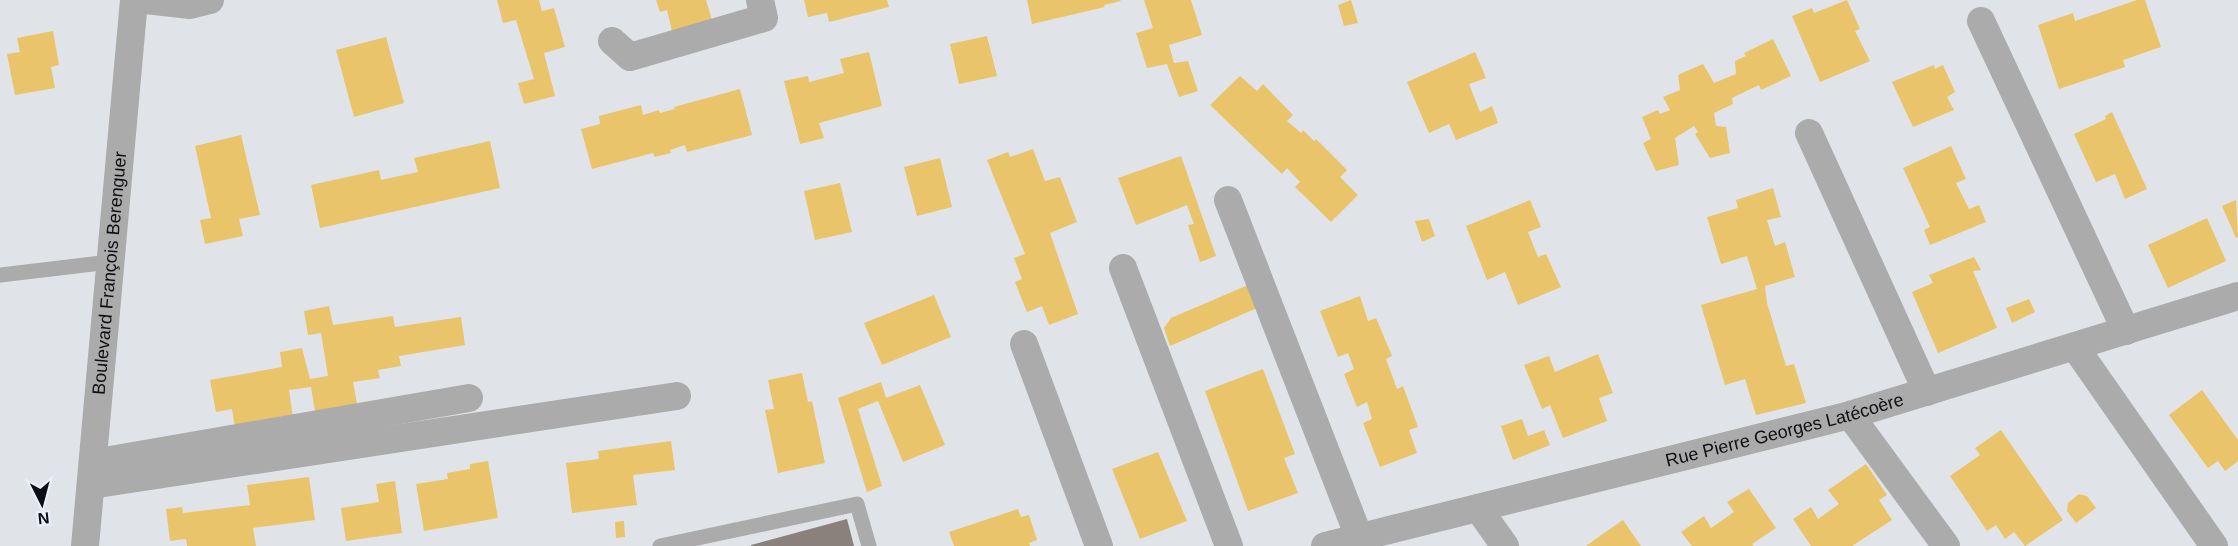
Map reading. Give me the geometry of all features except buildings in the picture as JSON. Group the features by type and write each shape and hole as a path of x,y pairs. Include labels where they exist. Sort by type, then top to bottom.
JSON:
{"street":[{"name":"Boulevard François Berenguer","path":"85,546 134,0"},
{"path":"146,0 190,5 210,0"},
{"path":"612,41 630,57 764,18 760,0"},
{"path":"1981,21 2126,331"},
{"path":"1809,134 1927,392"},
{"path":"1228,200 1359,537"},
{"path":"1123,268 1229,546"},
{"name":"Rue Pierre Georges Latécoère","path":"1325,546 1850,415 2238,296"},
{"path":"1024,344 1099,546"},
{"path":"2074,347 2214,546"},
{"path":"92,474 677,396"},
{"path":"92,474 469,398"},
{"path":"1850,415 1946,546"},
{"path":"1478,508 1505,546"}],"lane":[{"path":"0,274 110,262"},
{"path":"660,546 857,504 869,546"}]}
